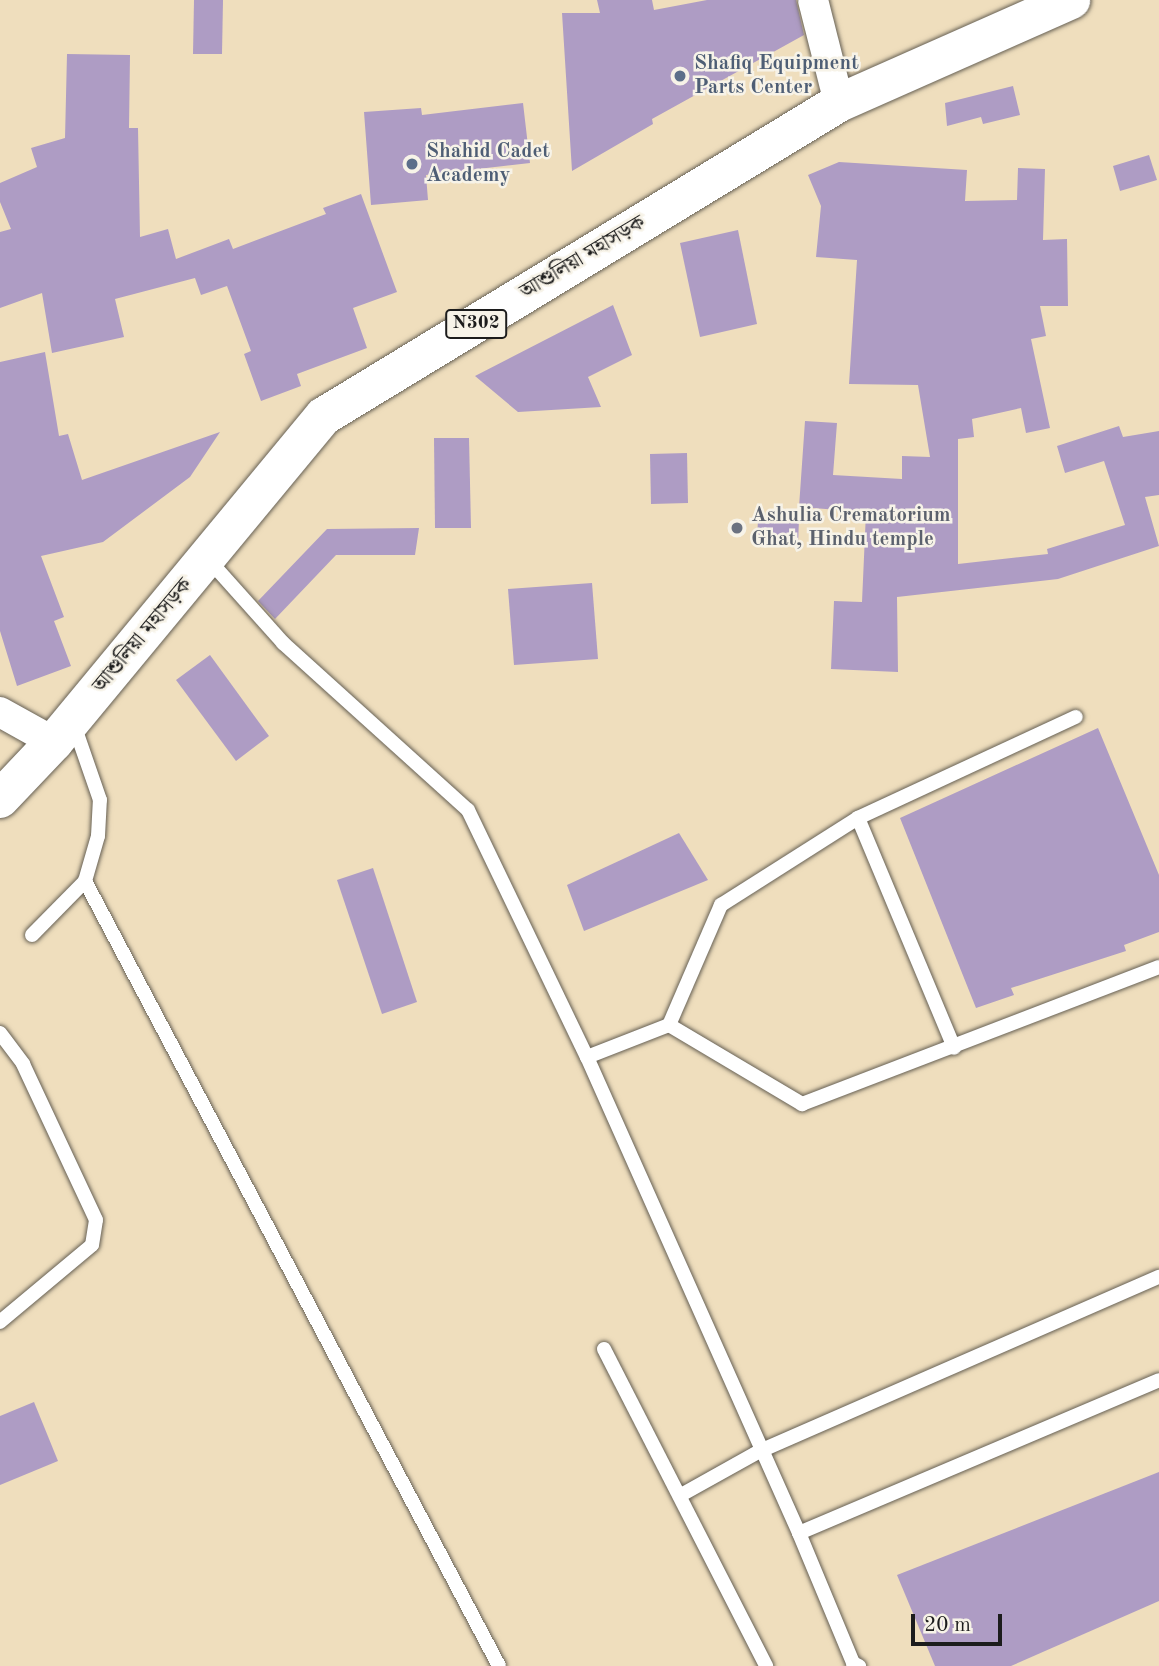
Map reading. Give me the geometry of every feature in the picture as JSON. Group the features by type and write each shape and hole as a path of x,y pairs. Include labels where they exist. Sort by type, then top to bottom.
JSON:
{"highway":[{"name":"আশুলিয়া মহাসড়ক","path":"0,799 63,731 324,416 839,103 1071,0"}],"street":[{"path":"813,0 839,103"},
{"path":"0,712 63,731"}],"lane":[{"path":"207,558 283,643 468,810 587,1057 799,1533 853,1665"},
{"path":"587,1057 669,1025 721,905 858,818 1076,717"},
{"path":"32,935 85,881 98,836 100,800 63,731"},
{"path":"858,818 954,1048"},
{"path":"85,881 499,1666"},
{"path":"669,1025 802,1104 954,1048 1159,967"},
{"path":"0,1033 23,1064 96,1220 92,1245 0,1322"},
{"path":"681,1496 761,1451 1159,1277"},
{"path":"604,1349 766,1666"},
{"path":"799,1533 1159,1380"}],"building":[{"path":"194,0 223,0 222,54 193,54"},
{"path":"597,0 652,0 654,10 707,0 796,0 804,35 652,119 653,124 572,171 562,13 600,13"},
{"path":"67,54 130,55 129,128 138,128 140,237 168,229 176,259 229,239 233,249 326,214 323,208 361,194 397,292 353,308 367,348 297,374 301,386 261,401 244,354 251,351 227,286 201,295 195,278 115,299 124,337 52,353 42,293 0,308 0,232 11,229 0,202 0,183 37,167 31,148 65,138"},
{"path":"1013,86 1020,115 983,124 981,117 947,126 945,103"},
{"path":"523,103 530,163 426,175 428,200 371,205 364,112 421,108 422,115"},
{"path":"1149,155 1157,180 1120,191 1113,166"},
{"path":"839,162 967,170 965,201 1017,200 1018,168 1045,169 1043,240 1067,239 1068,306 1040,306 1046,336 1031,339 1050,428 1026,433 1021,408 972,419 974,437 958,439 958,564 1048,554 1047,549 1125,525 1104,461 1065,473 1057,446 1119,426 1123,437 1159,431 1159,495 1145,497 1159,546 1058,579 897,597 898,672 831,669 834,601 862,602 866,512 799,507 805,421 837,423 833,475 902,479 902,456 930,457 918,385 849,384 857,260 816,257 821,206 808,175"},
{"path":"738,230 757,324 700,337 680,243"},
{"path":"613,305 632,355 588,377 601,407 518,412 475,376"},
{"path":"45,352 59,436 68,434 82,480 220,432 190,477 103,542 41,556 64,617 54,621 71,666 17,686 0,631 0,362"},
{"path":"434,438 469,438 471,528 435,528"},
{"path":"687,453 688,503 651,504 650,454"},
{"path":"758,518 799,519 798,545 757,544"},
{"path":"419,528 415,555 336,555 275,619 258,601 327,529"},
{"path":"592,583 598,659 514,665 508,589"},
{"path":"210,655 269,736 236,761 176,680"},
{"path":"1098,728 1159,875 1159,932 1124,945 1126,951 1011,988 1014,995 976,1008 900,818"},
{"path":"679,833 708,880 584,931 567,885"},
{"path":"373,868 417,1002 382,1014 337,880"},
{"path":"34,1402 58,1461 0,1485 0,1416"},
{"path":"1159,1472 1159,1601 1011,1666 935,1666 897,1575"}],"place":[{"name":"Shafiq Equipment Parts Center","path":"680,76"},
{"name":"Shahid Cadet Academy","path":"412,164"},
{"name":"Ashulia Crematorium Ghat, Hindu temple","path":"737,528"}]}
